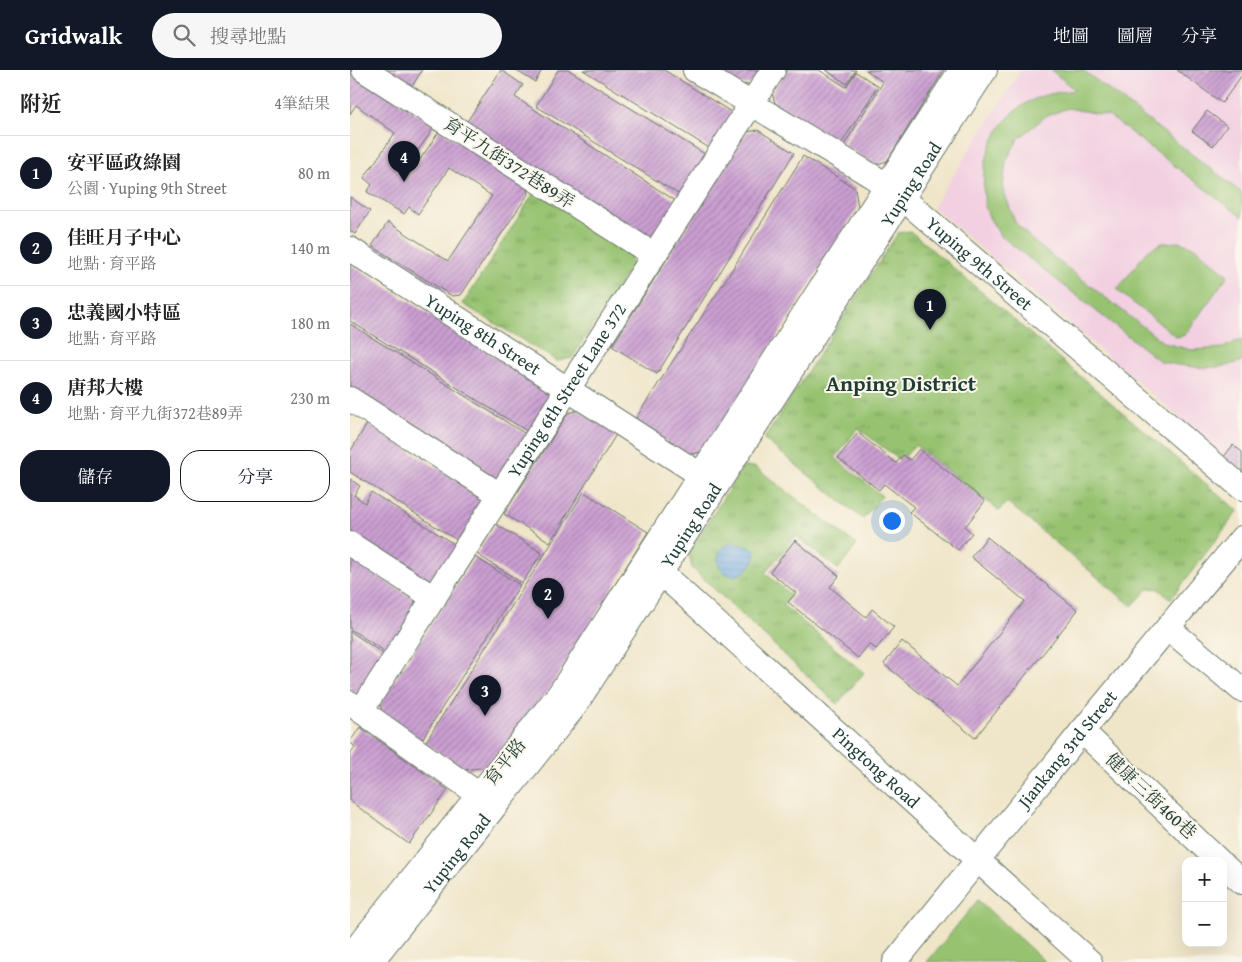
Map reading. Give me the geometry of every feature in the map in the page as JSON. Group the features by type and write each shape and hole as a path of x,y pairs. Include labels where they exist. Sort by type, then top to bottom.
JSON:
{"street":[{"name":"育平九街372巷89弄","path":"364,70 654,255"},
{"name":"Yuping 9th Street","path":"695,70 894,192 1242,488"},
{"name":"Yuping 6th Street Lane 372","path":"356,707 434,598 773,70"},
{"name":"Yuping Road","path":"367,942 487,801 574,707 654,566 894,192 961,70"},
{"name":"Yuping Road","path":"894,192 985,70"},
{"name":"Yuping 8th Street","path":"350,249 709,480"},
{"path":"350,399 500,495"},
{"name":"Jiankang 3rd Street","path":"895,962 1082,731 1242,538"},
{"path":"350,544 434,598"},
{"name":"Pingtong Road","path":"654,566 1090,962"},
{"path":"1168,628 1242,690"},
{"path":"356,707 487,801"},
{"name":"健康三街460巷","path":"1082,731 1215,857"},
{"path":"1227,869 1242,882"},
{"path":"350,956 367,942"}],"shaded area":[{"path":"1021,70 1242,70 1242,471 933,207"}],"green space":[{"path":"1051,70 1083,70 1242,193 1242,217 1109,116 1068,108 1046,116 1018,139 1006,161 1003,189 1015,222 1034,242 1164,343 1192,350 1223,348 1242,339 1242,361 1211,367 1192,367 1161,362 1001,236 990,219 984,202 985,165 989,150 1002,125 1024,105 1046,95 1075,90"},
{"path":"535,191 626,249 633,263 572,358 557,361 463,304"},
{"path":"910,231 1238,511 1170,600 1158,588 1148,589 1132,606 1007,502 999,511 915,445 901,461 858,428 835,458 882,496 863,519 764,439 898,233"},
{"path":"1180,242 1196,248 1228,275 1185,335 1177,337 1117,290 1147,251 1162,243"},
{"path":"743,467 755,467 857,545 838,569 796,536 765,573 791,595 783,605 864,673 837,704 692,568 689,552"},
{"path":"978,900 1045,962 927,962"}],"water":[{"path":"728,544 743,545 755,551 755,558 751,565 743,573 735,576 728,575 722,571 719,565 718,558 721,550"}],"building":[{"path":"350,70 435,126 401,175 407,179 440,130 526,185 528,194 461,295 452,296 372,246 388,222 448,261 492,196 449,168 418,214 409,207 404,214 367,192 372,185 364,178 395,133 356,105 350,114"},
{"path":"381,70 422,70 411,88"},
{"path":"501,70 523,85 515,97 679,203 657,236 642,241 464,126"},
{"path":"515,70 542,70 535,82"},
{"path":"558,70 569,70 708,156 683,197 536,106"},
{"path":"583,70 664,70 731,112 734,118 714,151"},
{"path":"716,70 764,70 756,83 741,85"},
{"path":"787,70 819,70 846,87 856,72 878,86 841,144 775,103 772,93"},
{"path":"826,70 856,70 847,84"},
{"path":"866,70 944,70 887,161 875,165 844,145 883,82"},
{"path":"1177,70 1242,70 1242,75 1222,103"},
{"path":"1207,111 1227,126 1213,146 1192,131"},
{"path":"758,130 794,153 657,374 612,346 747,132"},
{"path":"803,156 855,188 858,207 706,451 686,455 634,421"},
{"path":"350,197 370,211 355,234 350,231"},
{"path":"350,264 550,392 552,404 533,435 350,321"},
{"path":"350,324 532,438 504,481 491,482 350,393"},
{"path":"579,410 617,433 550,542 504,514 568,413"},
{"path":"367,424 482,496 484,509 463,544 350,472 350,452"},
{"path":"858,433 896,463 903,455 910,460 919,449 985,501 965,527 972,533 958,550 909,512 914,507 884,484 879,490 838,458"},
{"path":"1233,445 1242,452 1242,473 1223,458"},
{"path":"350,479 360,486 354,495 365,503 371,492 459,547 437,581 423,586 350,539"},
{"path":"584,492 648,532 550,688 487,767 465,770 425,743"},
{"path":"496,524 542,553 522,583 477,554"},
{"path":"987,537 1078,610 975,738 884,664 902,641 957,686 1025,601 971,557"},
{"path":"795,540 839,576 830,587 866,617 872,609 894,627 876,649 869,644 858,658 788,602 796,593 770,572"},
{"path":"475,557 520,585 421,741 383,716 380,703"},
{"path":"350,558 414,599 417,611 389,654 350,629"},
{"path":"350,631 388,657 364,692 350,694"},
{"path":"360,727 448,790 409,844 350,801 350,754 355,747 350,742"}],"place":[{"name":"唐邦大樓","path":"404,182"},
{"name":"安平區政綠園","path":"930,330"},
{"name":"佳旺月子中心","path":"548,619"},
{"name":"忠義國小特區","path":"485,716"}],"district":[{"name":"Anping District","path":"901,383"}]}
